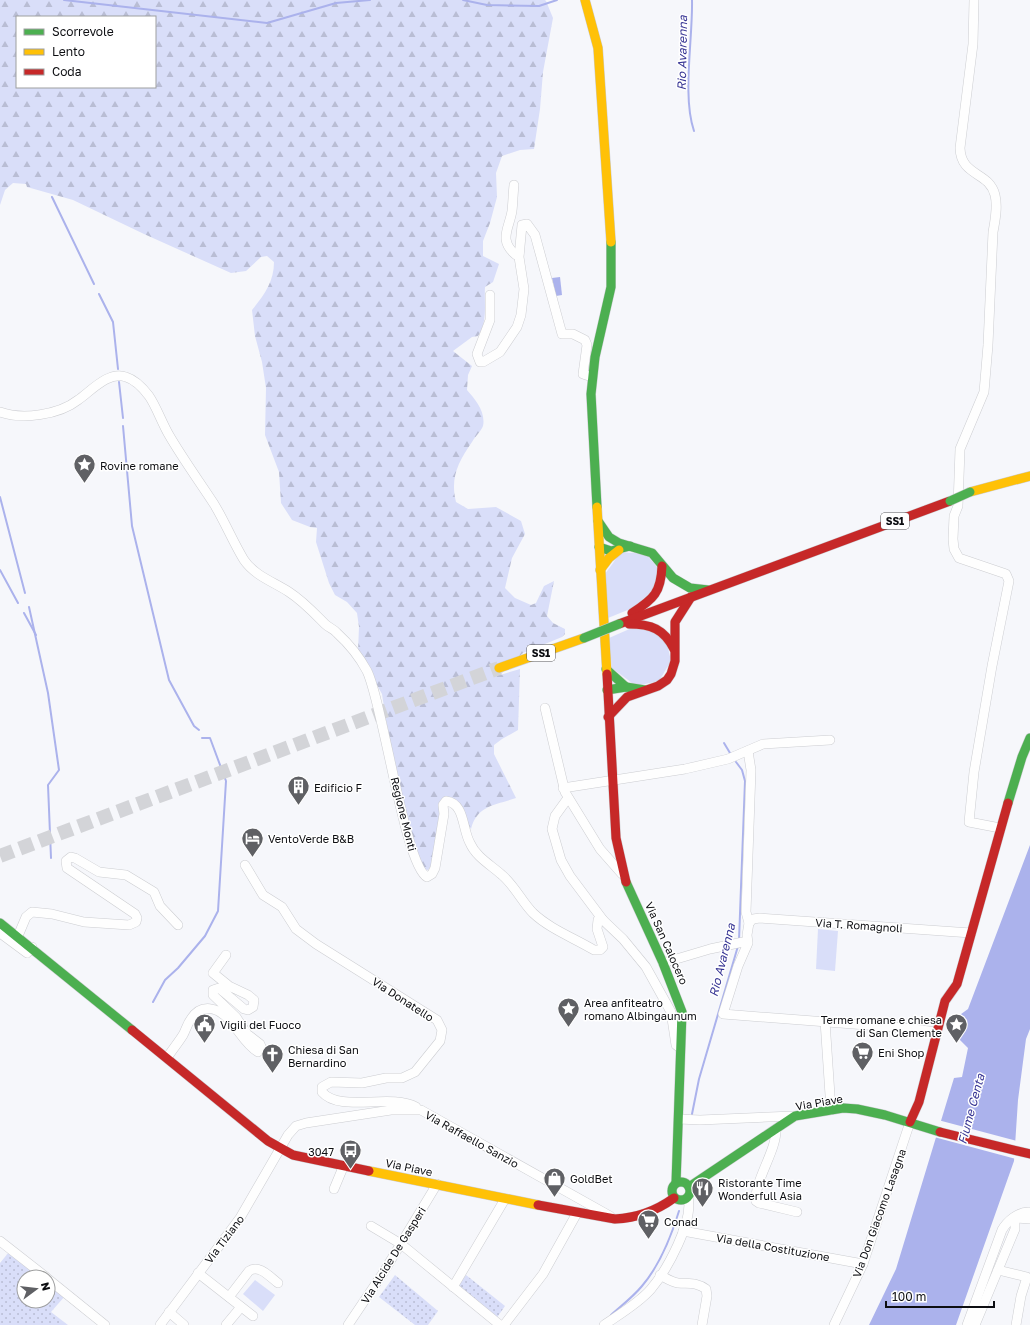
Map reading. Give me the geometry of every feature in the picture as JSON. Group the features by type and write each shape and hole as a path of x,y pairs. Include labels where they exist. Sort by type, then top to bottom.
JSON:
{"main road":[{"name":"Via San Calocero","path":"585,0 598,48 611,249 611,287 592,377 600,570 616,838 623,876 663,963 681,1008 680,1119 676,1183"},
{"name":"SS1","path":"499,668 584,638 841,542 970,492 1030,476"},
{"path":"598,521 609,537 619,547"},
{"path":"599,547 604,550 630,546 652,553 673,578 690,588 712,590"},
{"path":"600,570 619,547"},
{"path":"619,624 628,615 649,602 658,594 661,586 662,566"},
{"path":"607,690 621,696 628,696 657,686 667,680 674,670 676,658 674,625 680,612 691,597"},
{"path":"619,624 645,623 653,625 662,630 670,640 675,651"},
{"path":"606,669 614,678 626,687"},
{"path":"607,690 626,687 645,690"},
{"path":"608,717 614,708 628,696"},
{"path":"910,1122 919,1102 945,1001 957,984 1000,828 1022,757 1030,738"},
{"name":"Via Piave","path":"0,923 32,947 268,1141 293,1155 437,1184 505,1200 577,1214 615,1219 627,1219 644,1215 662,1207 674,1198"},
{"name":"Via Piave","path":"689,1187 795,1116 831,1110 857,1109 885,1115 922,1127 1030,1154"},
{"path":"682,1182 689,1187 688,1197 680,1200 674,1198 672,1191 676,1183 682,1182"}],"street":[{"path":"974,0 973,44 960,158 962,162 982,177 993,190 996,196 996,216 993,232 988,345 984,392 960,449 958,506 954,516 953,539 954,549 959,558 1006,574 1009,581 992,666 974,772 969,822 1000,828"},
{"path":"514,185 512,210 505,234 512,252 516,255 519,253"},
{"path":"490,295 490,320 477,354 480,362 483,362 500,352 517,328 521,315 524,288 519,253 521,228 522,225 527,224 535,235 562,334 573,334 585,340 587,344 583,374 592,377"},
{"name":"Regione Monti","path":"0,412 11,416 44,414 58,410 78,401 87,392 114,376 125,376 135,381 150,398 157,415 188,466 213,503 246,562 258,573 304,602 335,630 367,672 377,703 411,849 422,873 427,877 432,874 435,868 444,814 443,805 446,801 451,802 457,805 460,811 469,843 477,853 504,876 533,913 556,929 594,950 600,950 603,946 597,929 598,920 603,920"},
{"path":"545,708 564,788 568,798 600,849 623,876"},
{"path":"564,788 685,769 728,759 763,744 830,740"},
{"path":"748,751 751,770 746,912 749,924 747,935 748,943 738,966 723,1014 825,1021 937,1032"},
{"path":"568,798 555,816 552,828 561,860 570,876 603,920 641,959 662,992 671,1012 676,1045 681,1049"},
{"path":"18,936 26,917 32,912 52,914 84,922 129,925 136,922 137,918 135,914 67,868 66,862 71,857 99,872 126,876 154,892 160,906 178,924"},
{"name":"Via Donatello","path":"245,865 263,895 282,907 296,929 316,944 437,1020 442,1030 440,1041 416,1072 402,1078 386,1078 362,1083 331,1082 322,1087 322,1092 327,1098 336,1101 395,1102 414,1106 421,1110"},
{"name":"Via T. Romagnoli","path":"749,924 753,919 760,918 971,933"},
{"path":"0,934 27,953 32,947"},
{"path":"663,963 743,942"},
{"path":"166,1058 184,1034 191,1018 200,1009 206,1008 225,1015 242,1038 254,1050 258,1052 262,1049 260,1044 247,1034 236,1017 213,995 214,990 219,988 244,1009 248,1010 254,1006 254,1000 248,995 229,986 213,973 226,955"},
{"path":"825,1021 831,1110"},
{"name":"Via Raffaello Sanzio","path":"280,1149 288,1135 296,1126 306,1123 391,1110 421,1110 615,1219"},
{"path":"680,1119 700,1120 795,1116"},
{"name":"Via Don Giacomo Lasagna","path":"834,1325 863,1264 910,1122"},
{"path":"776,1129 776,1137 764,1170 756,1201 797,1212"},
{"name":"Via Tiziano","path":"160,1325 240,1218 280,1149"},
{"path":"334,1189 344,1165"},
{"name":"Via Alcide De Gasperi","path":"348,1325 401,1244 437,1184"},
{"path":"604,1325 640,1299 651,1289 683,1231 690,1204 688,1197"},
{"path":"453,1287 505,1200"},
{"path":"967,1325 1002,1230 1008,1220 1015,1218 1025,1211 1030,1212"},
{"path":"504,1325 543,1274 577,1214"},
{"path":"1015,1218 1030,1219"},
{"path":"975,1325 1015,1229 1015,1218"},
{"path":"371,1226 401,1244 500,1325"},
{"name":"Via della Costituzione","path":"683,1231 863,1264"},
{"path":"0,1241 36,1269"},
{"path":"229,1298 249,1271 253,1268 258,1268 278,1283"},
{"path":"998,1270 1027,1277 1021,1296 1016,1325"},
{"path":"198,1274 253,1316"},
{"path":"660,1275 668,1280 678,1283 700,1284 706,1289 707,1296 702,1325"},
{"path":"56,1285 105,1325"},
{"path":"226,1325 241,1307"},
{"path":"169,1312 184,1325"}],"green space":[{"path":"0,0 546,1 553,18 543,72 540,109 534,149 520,150 502,156 496,173 497,197 490,223 483,241 483,256 499,264 493,282 485,287 485,312 483,324 478,336 472,337 453,351 472,366 468,375 467,390 479,406 484,421 482,428 467,449 456,470 454,493 456,502 468,509 496,507 521,521 525,534 512,558 505,588 515,598 531,605 536,603 544,586 554,581 547,616 553,623 565,629 565,634 562,637 523,653 500,675 520,669 518,730 494,745 494,754 516,798 483,810 474,821 471,829 459,805 452,799 446,798 433,863 428,870 423,869 405,811 390,746 382,694 358,651 359,627 357,613 347,602 335,595 329,583 316,542 317,528 292,520 281,503 279,472 265,435 266,388 262,362 255,336 252,310 268,288 274,269 274,262 267,256 261,257 246,271 231,273 73,200 27,187 26,184 13,183 5,190 0,205"},
{"path":"621,552 646,554 657,567 659,584 635,607 608,618 605,574"},
{"path":"646,626 666,639 671,661 659,681 636,686 612,668 609,638 634,627"},
{"path":"818,929 838,931 835,971 816,969"},
{"path":"9,1252 29,1269 16,1269 16,1309 54,1309 51,1312 68,1325 0,1325 0,1263"},
{"path":"395,1275 438,1311 428,1325 415,1325 379,1297"},
{"path":"466,1275 505,1306 496,1319 456,1288"},
{"path":"255,1280 275,1295 263,1311 243,1294"},
{"path":"56,1290 65,1296 56,1306"}],"water":[{"path":"560,277 562,295 556,296 552,278"},
{"name":"Fiume Centa","path":"1030,845 1030,1029 1026,1039 1018,1100 1014,1161 956,1325 869,1325 896,1269 954,1078 962,1077 968,1048 953,1033 957,1017 968,1009"}],"pier":[{"path":"938,1120 1017,1141 1016,1159 934,1137"}],"waterway":[{"path":"64,0 267,23 336,3 370,0"},
{"path":"463,0 487,5 539,6 557,0"},
{"name":"Rio Avarenna","path":"692,0 688,84 691,117 694,131"},
{"path":"52,197 94,284"},
{"path":"99,294 113,322 118,369"},
{"path":"119,382 123,418"},
{"path":"123,426 132,526 169,680 194,726 199,730"},
{"path":"0,497 25,593"},
{"path":"0,570 18,603"},
{"path":"29,607 48,693 59,770 48,785 51,858"},
{"path":"24,613 36,635"},
{"path":"153,1002 165,980 178,968 205,936 218,911 226,781 210,738 202,738"},
{"name":"Rio Avarenna","path":"724,743 730,753"},
{"name":"Rio Avarenna","path":"736,762 742,770 745,781 739,940"},
{"name":"Rio Avarenna","path":"692,1114 699,1079 738,946"},
{"name":"Rio Avarenna","path":"611,1315 631,1298 648,1278 660,1260 669,1241 679,1211"}],"tunnel":[{"path":"0,856 499,668"}],"traffic: fast":[{"path":"597,507 591,394 595,357 611,287 611,242"},
{"path":"950,501 970,492"},
{"path":"598,521 609,537 619,543 652,553 673,578 690,588 708,590"},
{"path":"599,547 611,551 630,546"},
{"path":"584,638 619,624"},
{"path":"606,669 626,687"},
{"path":"607,690 626,687 645,690"},
{"path":"1008,803 1022,757 1030,738"},
{"path":"626,882 663,963 682,1012 676,1183"},
{"path":"0,923 132,1030"},
{"path":"689,1187 795,1116 843,1108 857,1109 885,1115 940,1132"},
{"path":"677,1182 685,1182 690,1187 690,1191 688,1198 685,1200 677,1200 672,1195 672,1187 677,1182"}],"traffic: slow":[{"path":"585,0 598,48 611,242"},
{"path":"970,492 1030,476"},
{"path":"597,507 607,674"},
{"path":"600,570 609,558 619,550"},
{"path":"499,668 584,638"},
{"path":"369,1171 538,1205"}],"traffic: jam":[{"path":"619,624 950,501"},
{"path":"632,613 651,599 655,594 660,582 662,566"},
{"path":"608,717 627,697 658,686 667,680 671,674 675,661 675,622 691,597"},
{"path":"629,624 644,625 656,629 666,637 674,649"},
{"path":"607,674 616,838 626,882"},
{"path":"910,1122 919,1102 945,1001 957,984 1008,803"},
{"path":"132,1030 268,1141 293,1155 369,1171"},
{"path":"940,1132 1030,1154"},
{"path":"538,1205 615,1219 646,1213 660,1207 674,1198"}],"place":[{"name":"Rovine romane","path":"85,484"},
{"name":"Edificio F","path":"298,806"},
{"name":"VentoVerde B&B","path":"253,858"},
{"name":"Area anfiteatro romano Albingaunum","path":"568,1028"},
{"name":"Vigili del Fuoco","path":"205,1044"},
{"name":"Terme romane e chiesa di San Clemente","path":"957,1044"},
{"name":"Eni Shop","path":"862,1072"},
{"name":"Chiesa di San Bernardino","path":"273,1074"},
{"name":"3047","path":"350,1170"},
{"name":"GoldBet","path":"554,1198"},
{"name":"Ristorante Time Wonderfull Asia","path":"702,1208"},
{"name":"Conad","path":"649,1240"}]}
